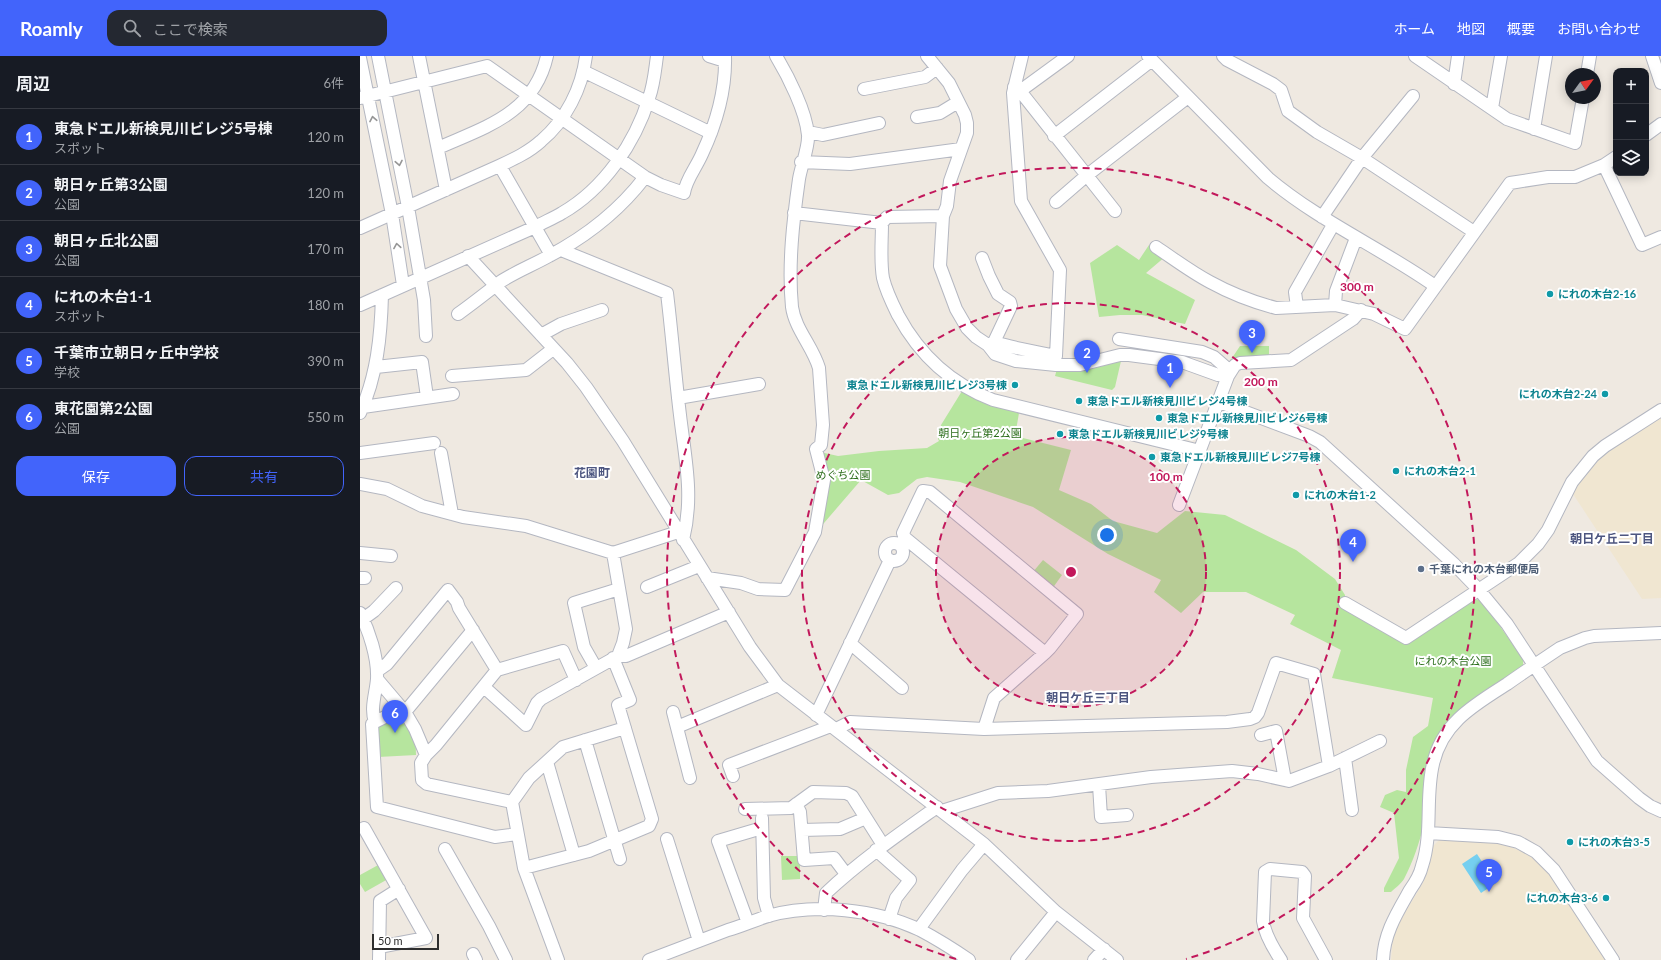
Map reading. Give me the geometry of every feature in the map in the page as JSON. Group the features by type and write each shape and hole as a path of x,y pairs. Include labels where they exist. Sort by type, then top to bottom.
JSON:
{"street":[{"path":"378,56 408,206 424,300 426,336"},
{"path":"419,56 446,190"},
{"path":"438,148 507,116 521,104 528,95 541,75 547,56"},
{"path":"360,228 500,166 516,158 541,141 571,104 580,84 586,56"},
{"path":"360,305 535,227 576,204 590,192 619,159 634,134 648,102 653,83 657,56"},
{"path":"364,97 425,81 487,61 528,95 645,177 661,185 684,193 685,184 696,168 711,132 717,114 723,86 725,58 709,56"},
{"path":"707,578 741,583 758,589 785,590 814,532 824,480 816,449 821,445 822,432 821,383 817,360 795,322 792,308 790,277 794,213 808,132 802,110 776,56"},
{"path":"927,56 948,83 965,115 967,123 967,133 950,181 947,206 943,216 940,266 956,309 967,328 976,337 991,344 1056,356 1060,270 1021,200 1013,93 1068,56"},
{"path":"1022,56 1017,89 1115,211"},
{"path":"1223,56 1281,90 1288,111 1317,132 1362,158 1474,232"},
{"path":"1415,56 1507,119 1575,143 1582,104"},
{"path":"1454,84 1458,56"},
{"path":"1492,108 1501,56"},
{"path":"1534,129 1546,56"},
{"path":"1588,68 1590,56"},
{"path":"1652,56 1661,83"},
{"path":"360,58 364,97 392,214 403,285"},
{"path":"1054,136 1150,58 1268,178 1290,197 1408,268 1435,286"},
{"path":"864,89 925,77 937,68"},
{"path":"583,71 711,132"},
{"path":"1322,217 1362,158 1413,96"},
{"path":"1056,202 1086,176 1188,97"},
{"path":"917,117 940,113 958,102"},
{"path":"808,132 823,135 879,123"},
{"path":"1649,133 1661,124"},
{"path":"802,162 850,164 961,149"},
{"path":"1156,247 1210,282 1242,297 1276,308 1335,305 1374,314 1405,329 1510,183 1548,177 1576,177 1604,165 1613,159"},
{"path":"1604,165 1642,245 1661,237"},
{"path":"500,166 535,227 556,252 667,293 678,398 689,478 687,523 681,536"},
{"path":"458,314 501,282 578,240 604,221 633,193 645,177"},
{"path":"794,213 882,223"},
{"path":"943,216 887,216 882,223 883,276 885,285 904,326 921,350 944,373 976,393 993,400 1200,450"},
{"path":"1297,307 1295,292 1333,224"},
{"path":"1335,305 1336,291 1356,238"},
{"path":"468,256 495,287 553,348 601,407 750,647 778,685 984,844 1056,912 1117,960"},
{"path":"982,258 998,294 1010,302 1010,306 991,344 995,354 1023,362 1056,365 1080,365 1120,355 1129,355 1182,362 1218,375 1229,373"},
{"path":"382,295 381,331 376,367 362,410 427,397 453,394"},
{"path":"541,335 561,324 602,310"},
{"path":"1179,505 1229,373 1235,365 1240,363 1291,360 1353,319 1360,310"},
{"path":"1119,339 1202,352 1214,357 1229,373"},
{"path":"452,376 526,370 553,348"},
{"path":"376,367 422,362 427,397"},
{"path":"678,398 759,384"},
{"path":"1218,402 1309,436 1320,442 1454,564 1479,590 1507,624 1597,761 1639,798 1661,811"},
{"path":"1345,603 1406,638 1519,563 1538,544 1548,530 1572,482 1593,456 1605,446 1661,410"},
{"path":"360,453 438,448 452,514"},
{"path":"360,484 386,489 422,506 492,522 526,526 613,552 681,536"},
{"path":"903,541 903,533 923,491 930,492 1077,614 1050,648 994,698 984,729"},
{"path":"816,715 890,560 885,554 886,547 892,542 899,544 903,541"},
{"path":"903,541 1045,653"},
{"path":"613,552 626,629 624,643 615,657"},
{"path":"360,553 392,556"},
{"path":"647,587 699,566"},
{"path":"375,722 372,714 377,675 373,650 362,616 374,611 396,588"},
{"path":"596,668 584,647 574,603 619,588"},
{"path":"377,675 448,590 458,602 459,608 497,670"},
{"path":"484,687 526,725 537,703 615,657 626,656 728,612"},
{"path":"473,630 405,712 399,716 385,717 372,724 377,807 495,837 517,834"},
{"path":"1383,960 1384,947 1393,920 1418,877 1422,867 1428,833 1433,764 1446,734 1455,721 1470,707 1560,648 1585,638 1612,634 1661,632"},
{"path":"850,643 902,688"},
{"path":"512,802 427,784 422,780 421,763 497,670 563,651 576,680"},
{"path":"524,868 589,851 649,826 652,819 618,705 630,700 615,657"},
{"path":"733,776 729,765 850,722 984,729 1155,726 1227,722 1250,719 1255,717 1258,713 1276,664 1314,674 1329,766"},
{"path":"377,675 405,712 415,729 426,755"},
{"path":"677,727 778,685"},
{"path":"673,712 690,778"},
{"path":"558,960 524,868 512,802 529,778 563,747 625,728"},
{"path":"1261,736 1276,731 1285,780"},
{"path":"585,740 620,859"},
{"path":"824,910 826,893 846,874 880,848 940,809 998,792 1048,791 1151,777 1232,771 1258,774 1289,781 1329,766 1380,741"},
{"path":"1345,758 1352,810"},
{"path":"547,762 574,855"},
{"path":"1099,785 1101,817 1127,815"},
{"path":"746,809 791,808 813,792 846,792 852,796 866,818 880,848 910,880 896,898 889,919"},
{"path":"796,804 800,812 804,860 834,858 846,874"},
{"path":"802,830 840,829 866,818"},
{"path":"748,923 718,841 762,823 764,898 769,916"},
{"path":"364,828 426,938 379,947"},
{"path":"1428,833 1498,837 1518,842 1532,849 1554,870 1614,960"},
{"path":"667,839 699,941"},
{"path":"918,930 962,870 984,844"},
{"path":"445,849 489,926 506,960"},
{"path":"1281,960 1272,946 1264,928 1263,921 1265,872 1270,869 1302,872 1305,876 1303,918 1326,960"},
{"path":"379,960 380,901 399,889"},
{"path":"649,960 677,955 699,941 769,916 799,911 842,910 873,914 918,930 941,942 969,960"},
{"path":"1017,960 1056,912"},
{"path":"1094,960 1104,949"}],"shaded area":[{"path":"1661,416 1661,598 1642,599 1573,494 1580,481 1601,457"},
{"path":"1439,840 1503,844 1523,852 1533,858 1547,871 1606,960 1391,960 1393,935 1423,883 1429,867 1433,846"}],"green space":[{"path":"1117,245 1139,260 1149,245 1166,256 1146,273 1195,300 1185,324 1142,315 1099,317 1090,263"},
{"path":"1240,346 1269,346 1269,359 1230,361"},
{"path":"1121,361 1115,387 1112,390 1055,376 1057,369"},
{"path":"962,391 984,403 1019,413 1015,436 1071,450 1059,490 1091,504 1113,521 1157,533 1185,511 1225,515 1296,550 1335,579 1345,595 1345,603 1407,641 1471,600 1482,599 1523,659 1523,666 1521,667 1521,670 1442,731 1424,826 1412,862 1404,879 1391,892 1384,892 1384,888 1399,858 1394,813 1380,807 1385,795 1397,790 1406,792 1406,770 1413,737 1428,726 1433,698 1332,678 1341,650 1290,624 1295,615 1246,592 1203,592 1181,613 1154,592 1161,580 1108,554 1033,507 960,482 927,477 917,479 899,493 888,495 861,480 818,530 820,452 838,456 879,451 927,448 939,441 938,439 941,425"},
{"path":"1043,560 1062,575 1052,589 1032,573"},
{"path":"398,719 411,730 415,737 416,755 378,757 377,726"},
{"path":"781,856 800,856 800,879 782,880"},
{"path":"380,864 388,879 365,892 360,884 360,875"}],"water":[{"path":"1477,854 1496,883 1481,893 1462,864"}],"place":[{"name":"にれの木台2-16","path":"1550,294"},
{"name":"朝日ヶ丘北公園","path":"1252,353"},
{"name":"朝日ヶ丘第3公園","path":"1087,373"},
{"name":"東急ドエル新検見川ビレジ3号棟","path":"1015,385"},
{"name":"東急ドエル新検見川ビレジ5号棟","path":"1170,388"},
{"name":"にれの木台2-24","path":"1605,394"},
{"name":"東急ドエル新検見川ビレジ4号棟","path":"1079,401"},
{"name":"東急ドエル新検見川ビレジ6号棟","path":"1159,418"},
{"name":"東急ドエル新検見川ビレジ9号棟","path":"1060,434"},
{"name":"東急ドエル新検見川ビレジ7号棟","path":"1152,457"},
{"name":"にれの木台2-1","path":"1396,471"},
{"name":"にれの木台1-2","path":"1296,495"},
{"name":"にれの木台1-1","path":"1353,562"},
{"name":"千葉にれの木台郵便局","path":"1421,569"},
{"name":"東花園第2公園","path":"395,733"},
{"name":"にれの木台3-5","path":"1570,842"},
{"name":"千葉市立朝日ヶ丘中学校","path":"1489,892"},
{"name":"にれの木台3-6","path":"1606,898"}],"district":[{"name":"花園町","path":"592,473"},
{"name":"朝日ケ丘二丁目","path":"1612,539"},
{"name":"朝日ケ丘三丁目","path":"1088,698"}],"park label":[{"name":"朝日ヶ丘第2公園","path":"980,433"},
{"name":"めぐち公園","path":"843,475"},
{"name":"にれの木台公園","path":"1453,661"}]}
